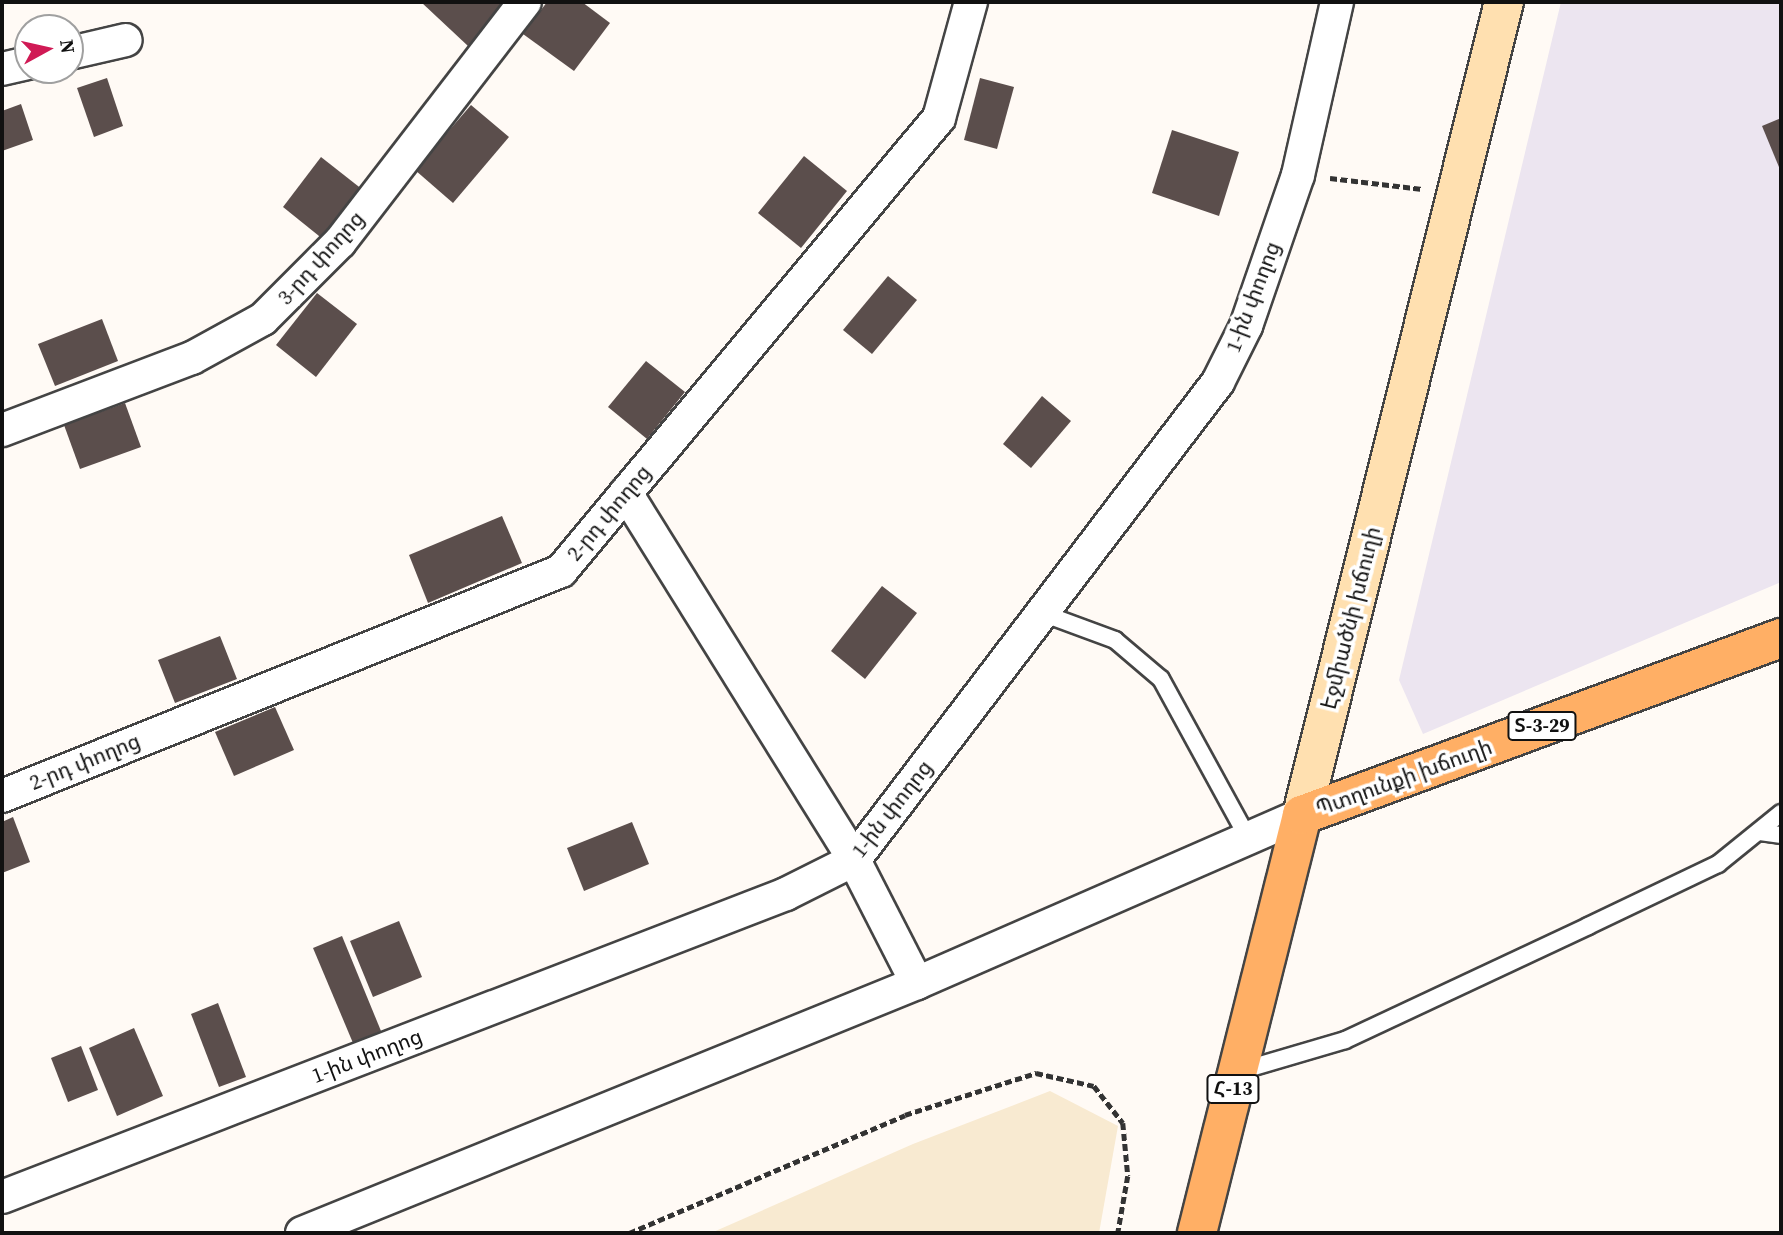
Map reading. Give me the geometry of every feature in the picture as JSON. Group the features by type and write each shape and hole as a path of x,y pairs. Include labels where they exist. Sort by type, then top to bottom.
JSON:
{"main road":[{"name":"Էջմիածնի խճուղի","path":"1197,1233 1504,2"},
{"name":"Պտղունքի խճուղի","path":"1302,815 1781,638"}],"street":[{"name":"3-րդ փողոց","path":"2,430 192,358 263,319 340,242 525,2"},
{"name":"2-րդ փողոց","path":"2,796 561,571 939,118 971,2"},
{"name":"1-ին փողոց","path":"2,1197 773,900 854,860 1218,382 1246,326 1298,175 1337,2"},
{"path":"84,50 126,40"},
{"path":"626,493 854,860 917,983"},
{"path":"302,1233 917,983 1249,841 1302,815"}],"lane":[{"path":"1042,613 1115,640 1161,678 1249,841"},
{"path":"1238,1071 1345,1040 1718,863 1781,813"},
{"path":"1759,832 1781,835"}],"path":[{"path":"1298,175 1455,193"},
{"path":"629,1233 905,1115 1036,1073 1094,1086 1124,1123 1128,1176 1118,1233"}],"shaded area":[{"path":"1561,2 1781,2 1781,582 1423,734 1399,680"},
{"path":"1050,1091 1118,1126 1099,1233 711,1233 913,1144"}],"building":[{"path":"421,2 501,2 505,6 468,46"},
{"path":"547,2 582,2 610,23 574,71 523,34"},
{"path":"107,78 123,126 94,137 77,88"},
{"path":"980,78 1014,87 997,149 964,140"},
{"path":"21,104 33,140 2,151 2,111"},
{"path":"471,105 509,137 453,203 415,170"},
{"path":"1781,118 1781,172 1762,126"},
{"path":"1172,130 1239,152 1219,216 1152,193"},
{"path":"804,156 847,191 801,248 758,213"},
{"path":"321,157 363,190 324,240 283,207"},
{"path":"888,276 917,300 872,354 843,330"},
{"path":"317,293 357,324 316,377 276,345"},
{"path":"102,319 118,361 55,386 38,344"},
{"path":"646,361 685,392 647,439 608,407"},
{"path":"1042,396 1071,421 1031,468 1003,444"},
{"path":"125,403 141,447 80,469 64,425"},
{"path":"502,516 522,563 428,603 409,555"},
{"path":"882,586 917,613 865,679 831,651"},
{"path":"220,636 237,679 175,703 158,660"},
{"path":"275,707 294,750 234,776 215,732"},
{"path":"13,817 30,862 2,873 2,822"},
{"path":"632,822 649,864 584,891 567,848"},
{"path":"399,921 422,977 373,997 350,941"},
{"path":"342,936 381,1031 353,1043 313,948"},
{"path":"218,1003 246,1077 219,1087 191,1014"},
{"path":"134,1028 163,1096 117,1116 89,1048"},
{"path":"81,1046 98,1090 68,1102 51,1058"}]}
